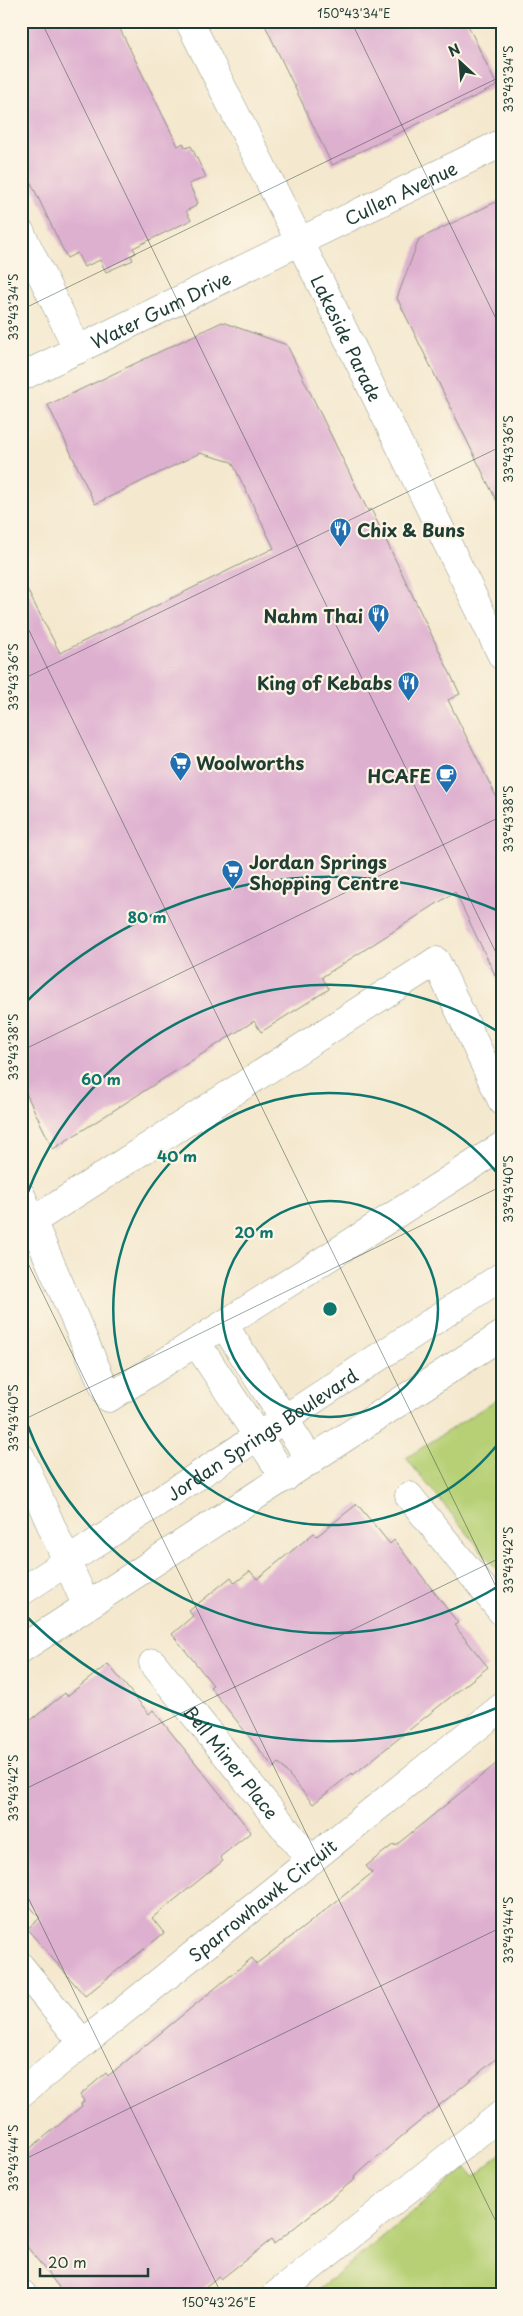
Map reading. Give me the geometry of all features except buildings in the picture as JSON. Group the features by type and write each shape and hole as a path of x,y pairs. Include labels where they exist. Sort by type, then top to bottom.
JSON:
{"street":[{"name":"Lakeside Parade","path":"189,21 502,656"},
{"name":"Cullen Avenue","path":"299,241 502,143"},
{"path":"21,233 78,350"},
{"name":"Water Gum Drive","path":"21,377 299,241"},
{"path":"33,1221 436,961 502,1101"},
{"path":"21,1194 109,1398 502,1146"},
{"name":"Jordan Springs Boulevard","path":"21,1592 502,1276"},
{"path":"224,1325 311,1461"},
{"path":"21,1649 502,1335"},
{"path":"196,1342 285,1478"},
{"path":"21,1457 86,1605"},
{"path":"409,1496 502,1612"},
{"name":"Bell Miner Place","path":"153,1663 311,1861"},
{"name":"Sparrowhawk Circuit","path":"21,2093 502,1707"},
{"path":"21,1967 83,2043"},
{"path":"276,2295 502,2114"}],"green space":[{"path":"502,1396 502,1576 406,1458"},
{"path":"502,2154 502,2295 312,2295 466,2168 473,2177"}],"place":[{"name":"Chix & Buns","path":"341,548"},
{"name":"Nahm Thai","path":"379,634"},
{"name":"King of Kebabs","path":"408,701"},
{"name":"Woolworths","path":"180,781"},
{"name":"HCAFE","path":"447,794"},
{"name":"Jordan Springs Shopping Centre","path":"233,890"}]}
